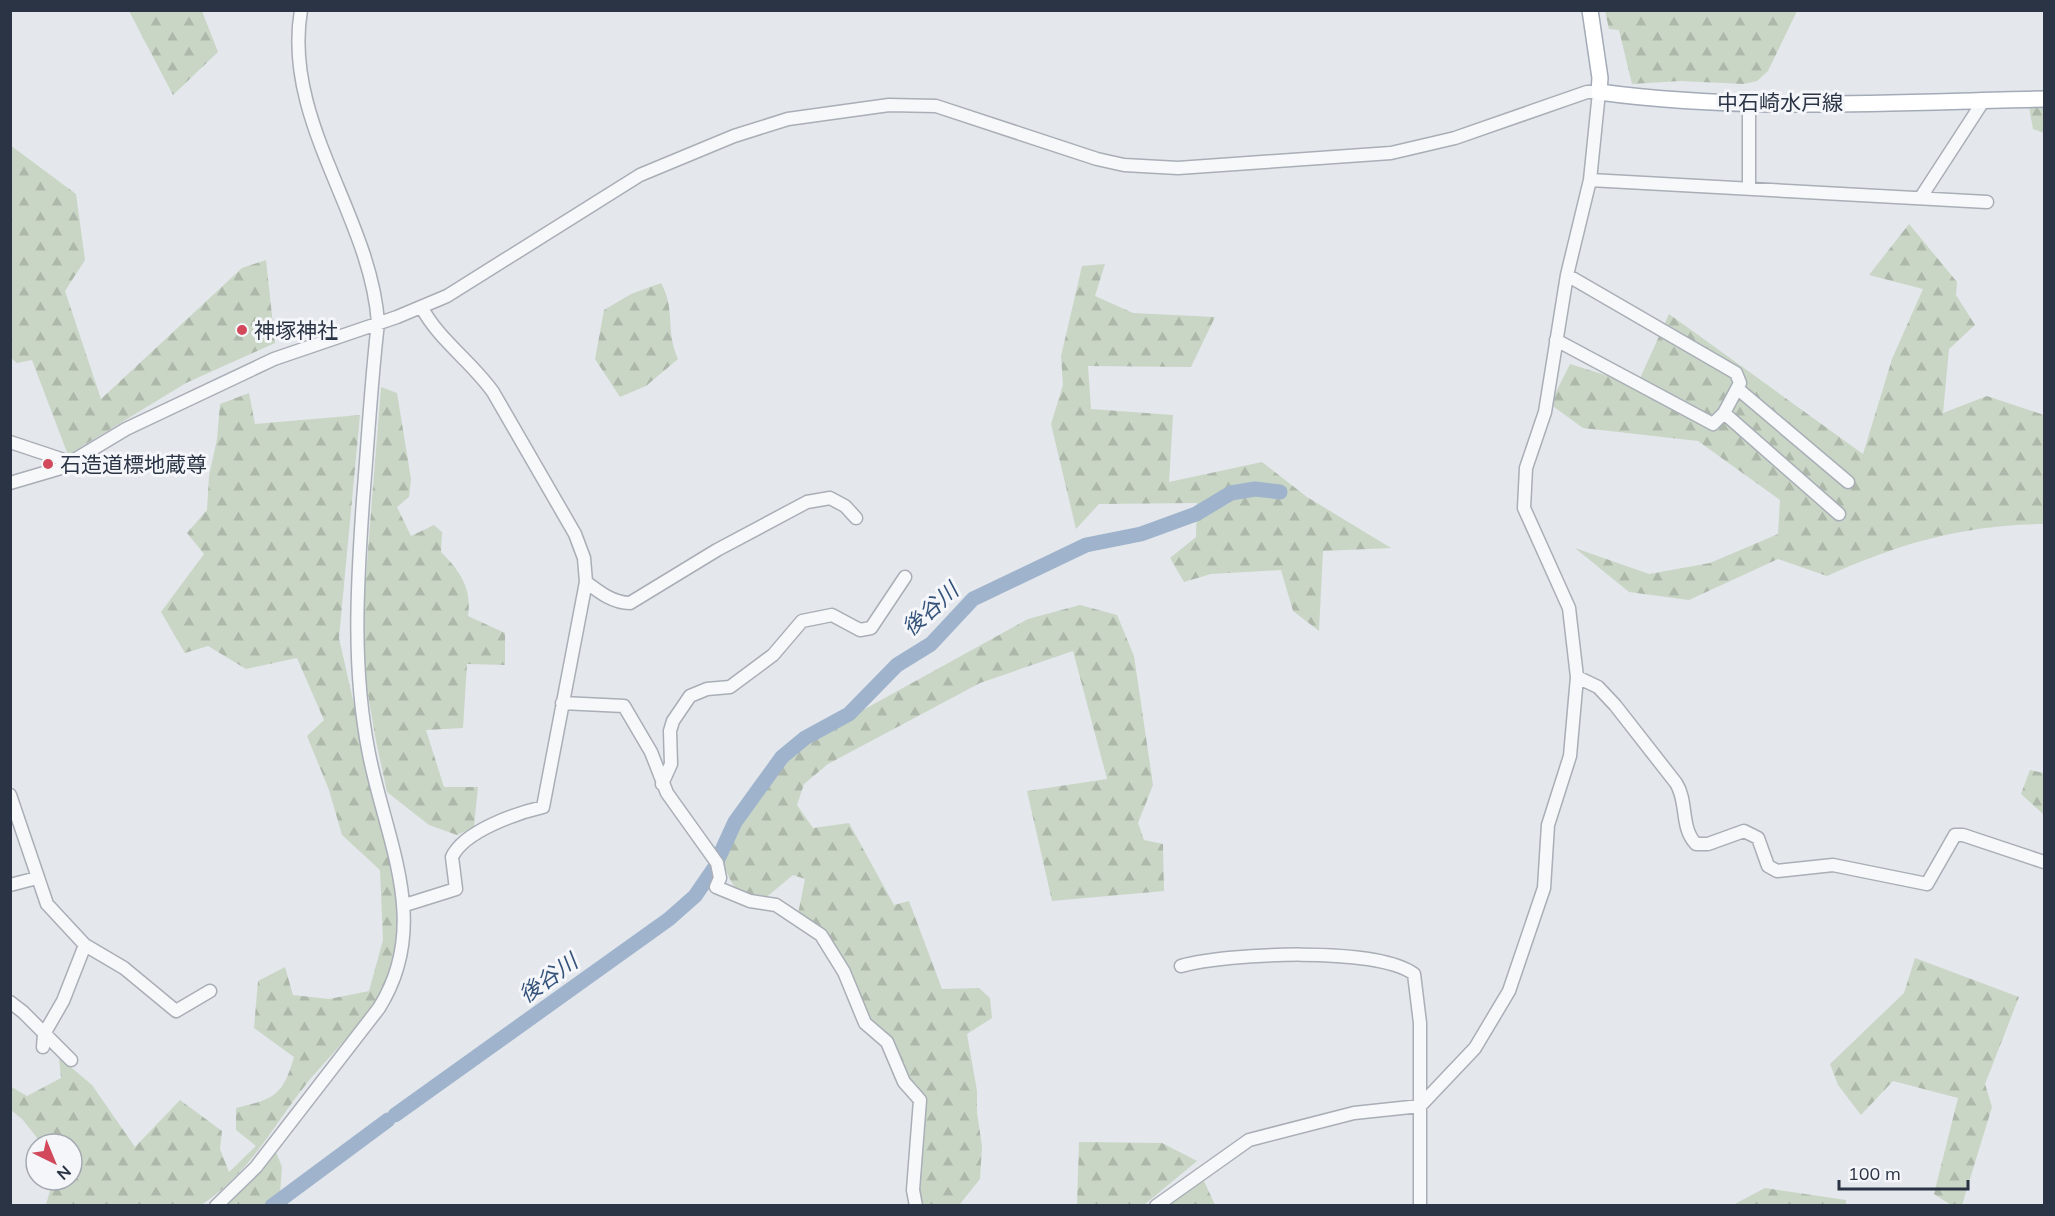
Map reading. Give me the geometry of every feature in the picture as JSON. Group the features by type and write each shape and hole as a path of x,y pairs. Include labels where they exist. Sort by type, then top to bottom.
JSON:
{"main road":[{"path":"1590,10 1600,78 1599,92"},
{"name":"中石崎水戸線","path":"1599,92 1660,100 1749,104 2044,99"}],"street":[{"path":"216,1206 256,1167 383,1002 395,980 401,959 405,905 369,755 357,671 357,600 378,323 373,286 363,253 304,90 298,55 301,10"},
{"path":"10,483 52,472 126,429 274,359 422,308 447,296 640,175 760,127 822,112 889,105 936,106 1097,159 1143,167 1178,168 1400,151 1455,138 1587,93 1599,92 1590,180 1567,275 1545,412 1526,468 1524,508 1569,608 1577,677 1570,756 1548,825 1544,888 1527,946 1509,991 1480,1041 1420,1106 1354,1113 1249,1140 1156,1206"},
{"path":"1921,197 1984,100"},
{"path":"1749,104 1749,188"},
{"path":"1590,180 1987,202"},
{"path":"1556,340 1713,424 1724,413 1738,389 1740,378 1736,373 1567,275"},
{"path":"405,905 456,889 452,856 463,842 506,819 543,807 586,582 584,558 575,534 493,392 480,374 429,322 422,308"},
{"path":"1738,389 1848,482"},
{"path":"1724,413 1839,514"},
{"path":"10,442 70,462"},
{"path":"586,582 609,598 621,603 630,603 717,550 807,502 830,498 845,506 856,519"},
{"path":"662,784 671,764 670,731 673,721 690,696 707,689 730,687 773,656 802,621 832,615 840,616 860,630 872,628 905,577"},
{"path":"1577,677 1598,687 1615,705 1676,783 1683,794 1688,833 1696,844 1708,844 1744,831 1758,838 1768,866 1777,871 1833,865 1927,884 1955,835 1963,835 2044,862"},
{"path":"562,703 624,706 651,752 662,784 717,863 720,878 716,887 750,901 776,905 821,935 848,980 865,1023 887,1042 904,1082 920,1100 913,1190 916,1206"},
{"path":"10,795 47,904 85,945 124,969 176,1011 210,991"},
{"path":"10,885 37,878"},
{"path":"43,1040 63,1001 85,945"},
{"path":"1181,966 1200,960 1317,955 1368,957 1416,970 1420,1023 1420,1206"},
{"path":"10,1002 23,1012 43,1040 71,1060"},
{"path":"10,1015 23,1012"}],"green space":[{"path":"1605,10 1797,11 1768,71 1757,81 1744,84 1680,81 1632,84 1619,30 1609,29"},
{"path":"129,11 202,11 218,52 173,95"},
{"path":"2029,107 2044,108 2044,133 2033,129"},
{"path":"10,145 76,194 85,260 65,291 101,399 242,268 266,260 275,343 186,383 68,455 32,360 17,363 11,358"},
{"path":"1909,224 1957,282 1956,295 1975,325 1949,349 1943,413 1987,396 2044,415 2044,524 1987,528 1933,538 1880,554 1827,576 1778,559 1689,600 1629,592 1575,548 1649,574 1710,563 1778,534 1780,500 1698,441 1583,428 1550,404 1570,364 1637,385 1669,314 1863,454 1892,359 1923,289 1869,275"},
{"path":"1105,264 1095,296 1133,313 1215,317 1191,367 1088,366 1091,409 1173,415 1169,482 1262,462 1307,497 1391,548 1323,551 1319,631 1293,611 1281,570 1211,574 1184,582 1170,558 1196,537 1197,503 1099,504 1076,529 1051,424 1063,385 1061,356 1082,266"},
{"path":"661,283 666,293 672,339 678,359 646,386 620,397 595,359 604,310 631,294"},
{"path":"381,387 397,393 411,479 409,497 397,507 411,536 434,525 442,532 441,552 459,573 466,588 468,616 505,633 505,665 467,664 463,728 426,730 444,787 478,787 474,827 457,835 429,825 387,792 366,683 362,625"},
{"path":"249,393 255,424 360,415 339,638 399,904 395,962 388,980 372,1007 311,1078 248,1163 219,1192 201,1205 46,1205 50,1192 84,1192 84,1132 32,1132 11,1110 10,1086 27,1096 61,1078 59,1057 92,1085 135,1147 180,1100 222,1131 220,1149 229,1172 256,1146 236,1130 236,1108 260,1102 276,1093 286,1080 294,1057 254,1028 258,981 285,967 293,995 329,999 369,991 383,940 380,870 342,835 329,790 307,736 324,720 297,658 246,669 208,646 185,653 161,612 204,554 187,533 207,510 209,476 217,439 220,404"},
{"path":"1080,605 1117,615 1134,656 1153,785 1138,823 1144,840 1163,844 1164,891 1052,901 1027,791 1107,779 1073,651 980,683 828,764 804,784 797,805 813,828 849,823 894,905 909,901 942,989 979,988 990,998 992,1018 967,1034 977,1091 977,1113 982,1146 980,1179 960,1204 962,1205 922,1205 919,1197 925,1101 907,1079 870,1021 849,969 798,914 805,879 793,875 764,899 745,894 735,888 721,861 730,836 774,770 796,747 1028,619"},
{"path":"2030,770 2044,773 2044,815 2021,794"},
{"path":"1915,958 2019,997 1985,1084 1992,1107 1962,1205 1951,1205 1934,1194 1958,1098 1893,1081 1861,1115 1838,1085 1830,1064 1904,993"},
{"path":"1079,1142 1162,1143 1197,1161 1144,1205 1077,1205"},
{"path":"276,1152 282,1167 280,1194 267,1205 226,1206"},
{"path":"1204,1181 1215,1205 1163,1206"},
{"path":"1765,1188 1846,1200 1846,1205 1733,1205"}],"waterway":[{"name":"後谷川","path":"718,859 735,822 782,757 805,738 849,714 897,665 931,644 973,599 1086,545 1141,534 1196,514 1231,493 1255,489 1280,492"},
{"name":"後谷川","path":"395,1115 669,919 695,896 715,867"},
{"name":"後谷川","path":"272,1206 388,1120"}],"place":[{"name":"神塚神社","path":"242,330"},
{"name":"石造道標地蔵尊","path":"48,464"}]}
